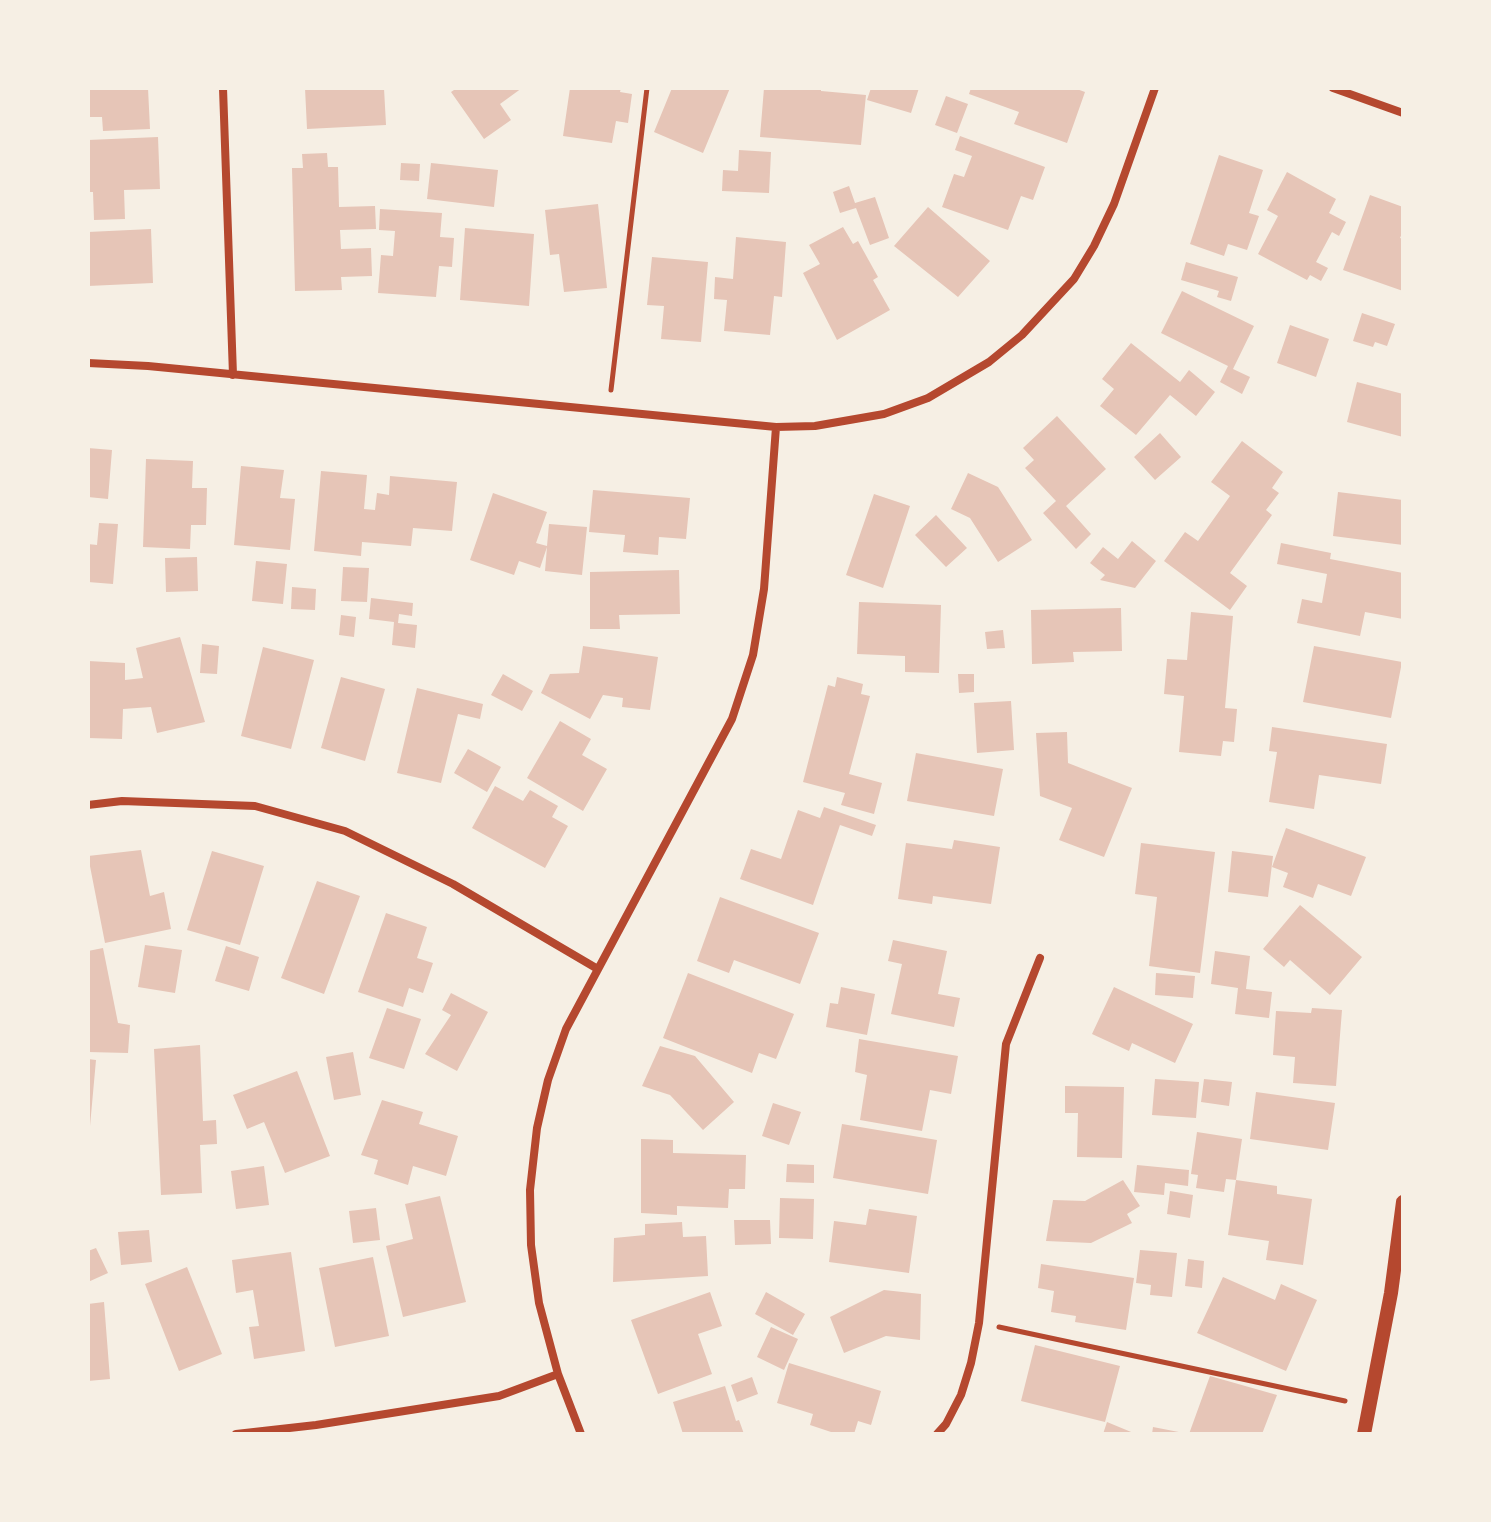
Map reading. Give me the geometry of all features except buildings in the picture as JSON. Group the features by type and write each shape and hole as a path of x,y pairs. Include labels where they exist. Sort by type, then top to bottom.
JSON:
{"street":[{"path":"223,88 233,375"},
{"path":"88,363 776,427 815,426 884,414 959,382 989,362 1022,335 1074,279 1114,204 1155,88"},
{"path":"1333,88 1403,113"},
{"path":"581,1434 558,1374 539,1303 531,1245 530,1190 537,1128 548,1080 566,1029 732,719 753,655 764,589 776,427"},
{"path":"88,805 122,801 255,806 345,831 453,884 596,968"},
{"path":"937,1434 946,1424 961,1395 971,1363 979,1323 1006,1044 1040,958"},
{"path":"1364,1434 1397,1294 1403,1202"},
{"path":"236,1434 316,1425 499,1396 558,1374"}],"path":[{"path":"609,411 647,88"},
{"path":"979,1323 1370,1406"}]}
